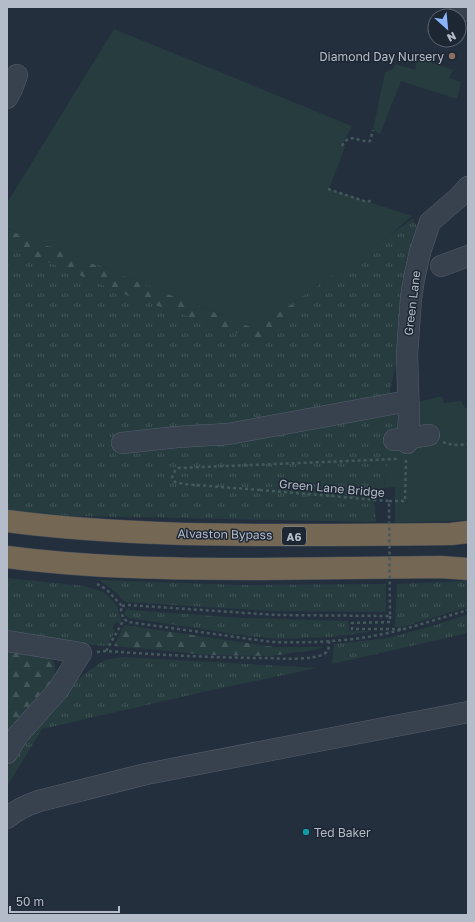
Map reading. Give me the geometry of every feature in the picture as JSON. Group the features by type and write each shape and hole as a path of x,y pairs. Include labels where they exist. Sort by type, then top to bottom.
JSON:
{"highway":[{"name":"Alvaston Bypass","path":"7,521 40,526 120,532 290,536 451,534 468,532"},
{"path":"7,557 114,566 202,569 441,567 468,569"},
{"path":"441,567 468,564"}],"street":[{"path":"460,7 468,11"},
{"path":"7,98 12,89 16,75"},
{"name":"Green Lane","path":"402,447 408,401 407,355 410,310 420,252 430,222 459,197 468,187"},
{"path":"441,266 467,249"},
{"path":"132,436 176,437 228,434 408,401"},
{"path":"402,447 429,435"},
{"path":"7,641 81,653 58,690 18,735 7,753"},
{"path":"7,818 13,812 39,801 146,774 468,712"}],"path":[{"path":"342,146 344,142 349,139 355,138 365,142 370,141 372,130"},
{"path":"328,189 367,202 372,200"},
{"path":"429,435 447,445 468,444"},
{"path":"389,500 405,501 402,447"},
{"name":"Green Lane Bridge","path":"390,616 389,500 183,484 174,482 172,477 178,468 396,459 402,447"},
{"path":"91,583 106,589 122,606 122,623 106,651"},
{"path":"122,606 128,605 276,615 390,616 390,622 352,623 352,629 406,629"},
{"path":"123,618 128,622 272,642 286,642 329,641 372,636 406,629 468,610"},
{"path":"81,653 106,651 226,658 288,659 320,656 328,651 329,641"}],"green space":[{"path":"114,29 352,126 342,145 345,147 329,189 412,216 390,235 256,329 7,228 7,203"},
{"path":"418,57 453,70 449,78 461,82 457,99 401,81 380,134 373,130 385,72 393,69 396,64 415,70"},
{"path":"413,219 418,229 413,238 397,359 390,391 401,413 391,435 384,488 375,490 374,499 376,522 31,515 7,512 7,229 13,230 256,329 288,305"},
{"path":"7,230 256,329 288,305 297,304 299,312 262,337 251,338 129,296 38,258 7,249"},
{"path":"442,396 444,403 461,401 465,408 468,407 468,520 395,523 395,487 384,488 394,408"},
{"path":"7,578 84,586 101,591 117,606 121,621 120,624 118,622 114,624 113,628 115,631 107,646 24,639 7,636"},
{"path":"100,580 239,585 386,584 386,612 271,611 125,602"},
{"path":"468,581 468,607 402,627 395,627 397,584"},
{"path":"129,608 130,610 243,618 348,621 349,631 372,631 328,637 282,639 248,636 129,618 125,615 125,611"},
{"path":"468,614 468,633 332,664 334,644 389,638"},
{"path":"124,625 274,647 325,647 308,651 270,656 204,655 114,646"},
{"path":"7,647 50,657 55,665 55,672 53,680 44,689 31,707 7,745"},
{"path":"123,657 317,668 203,692 42,729 7,786 7,768 32,726 54,700 88,671 105,660"}],"place":[{"name":"Diamond Day Nursery","path":"452,56"},
{"name":"Ted Baker","path":"306,832"}]}
